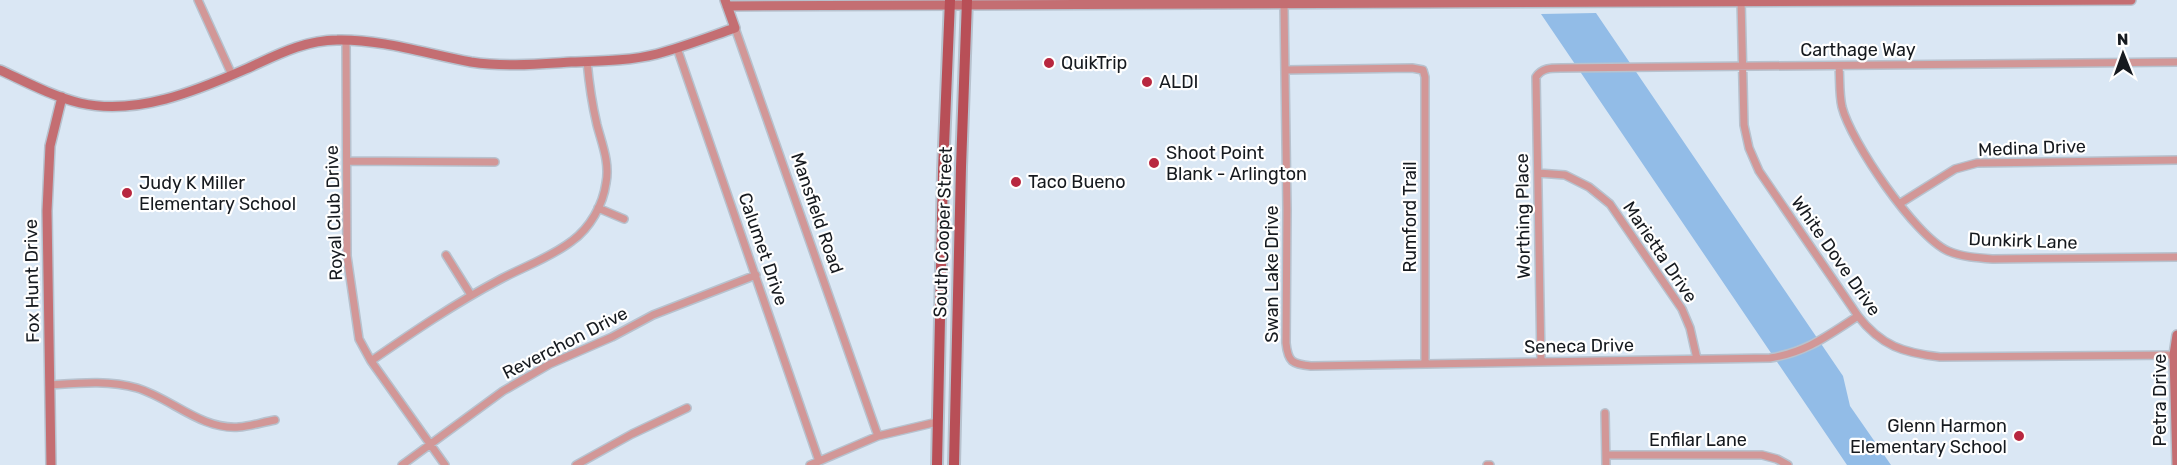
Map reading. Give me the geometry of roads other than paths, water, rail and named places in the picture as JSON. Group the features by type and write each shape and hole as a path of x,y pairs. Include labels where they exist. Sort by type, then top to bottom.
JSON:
{"main road":[{"name":"South Cooper Street","path":"937,465 950,3"},
{"name":"South Cooper Street","path":"954,465 967,3"},
{"path":"942,231 959,231"}],"street":[{"path":"198,0 232,75"},
{"path":"726,3 1284,5 2131,0"},
{"name":"White Dove Drive","path":"1741,2 1744,125 1749,148 1759,171 1858,316 1884,343 1915,354 1940,357 2176,355"},
{"name":"Mansfield Road","path":"726,3 878,436"},
{"name":"Swan Lake Drive","path":"1284,5 1286,343 1287,355 1291,361"},
{"path":"0,70 35,87 81,103 101,105 159,102 316,42 346,40 374,42 472,62 497,64 587,61 628,59 677,48 735,28"},
{"name":"Royal Club Drive","path":"346,40 347,256 359,339 371,362 445,465"},
{"name":"Calumet Drive","path":"677,48 819,461"},
{"path":"371,362 430,320 471,295 573,241 589,225 607,182 607,164 589,88 587,61"},
{"name":"Carthage Way","path":"1540,71 1547,68 2177,62"},
{"name":"Dunkirk Lane","path":"1839,66 1842,106 1856,141 1899,204 1930,240 1948,251 1970,258 1993,259 2177,257"},
{"name":"Rumford Trail","path":"1285,70 1412,68 1423,70 1425,89 1425,364"},
{"name":"Worthing Place","path":"1540,71 1536,77 1541,361"},
{"name":"Fox Hunt Drive","path":"51,465 47,211 52,132 62,97"},
{"name":"Medina Drive","path":"1899,204 1955,169 1977,163 2177,160"},
{"path":"347,161 495,162"},
{"name":"Marietta Drive","path":"1538,173 1565,175 1589,187 1610,204 1682,309 1690,328 1697,359"},
{"path":"598,208 624,219"},
{"path":"446,255 471,295"},
{"name":"Reverchon Drive","path":"402,465 503,391 549,364 612,337 652,315 756,274"},
{"name":"Seneca Drive","path":"1291,361 1299,365 1311,366 1770,358 1789,355 1809,348 1858,316"},
{"name":"Petra Drive","path":"2177,336 2177,465"},
{"path":"50,385 112,383 136,388 158,396 209,423 237,427 275,420"},
{"path":"576,465 632,434 687,408"},
{"path":"1605,413 1606,465"},
{"path":"810,465 878,436 937,422"},
{"name":"Enfilar Lane","path":"1606,455 1762,455 1788,465"}],"place":[{"name":"QuikTrip","path":"1049,63"},
{"name":"ALDI","path":"1147,82"},
{"name":"Shoot Point Blank - Arlington","path":"1154,163"},
{"name":"Taco Bueno","path":"1016,182"},
{"name":"Judy K Miller Elementary School","path":"127,193"},
{"name":"Glenn Harmon Elementary School","path":"2019,436"}]}
